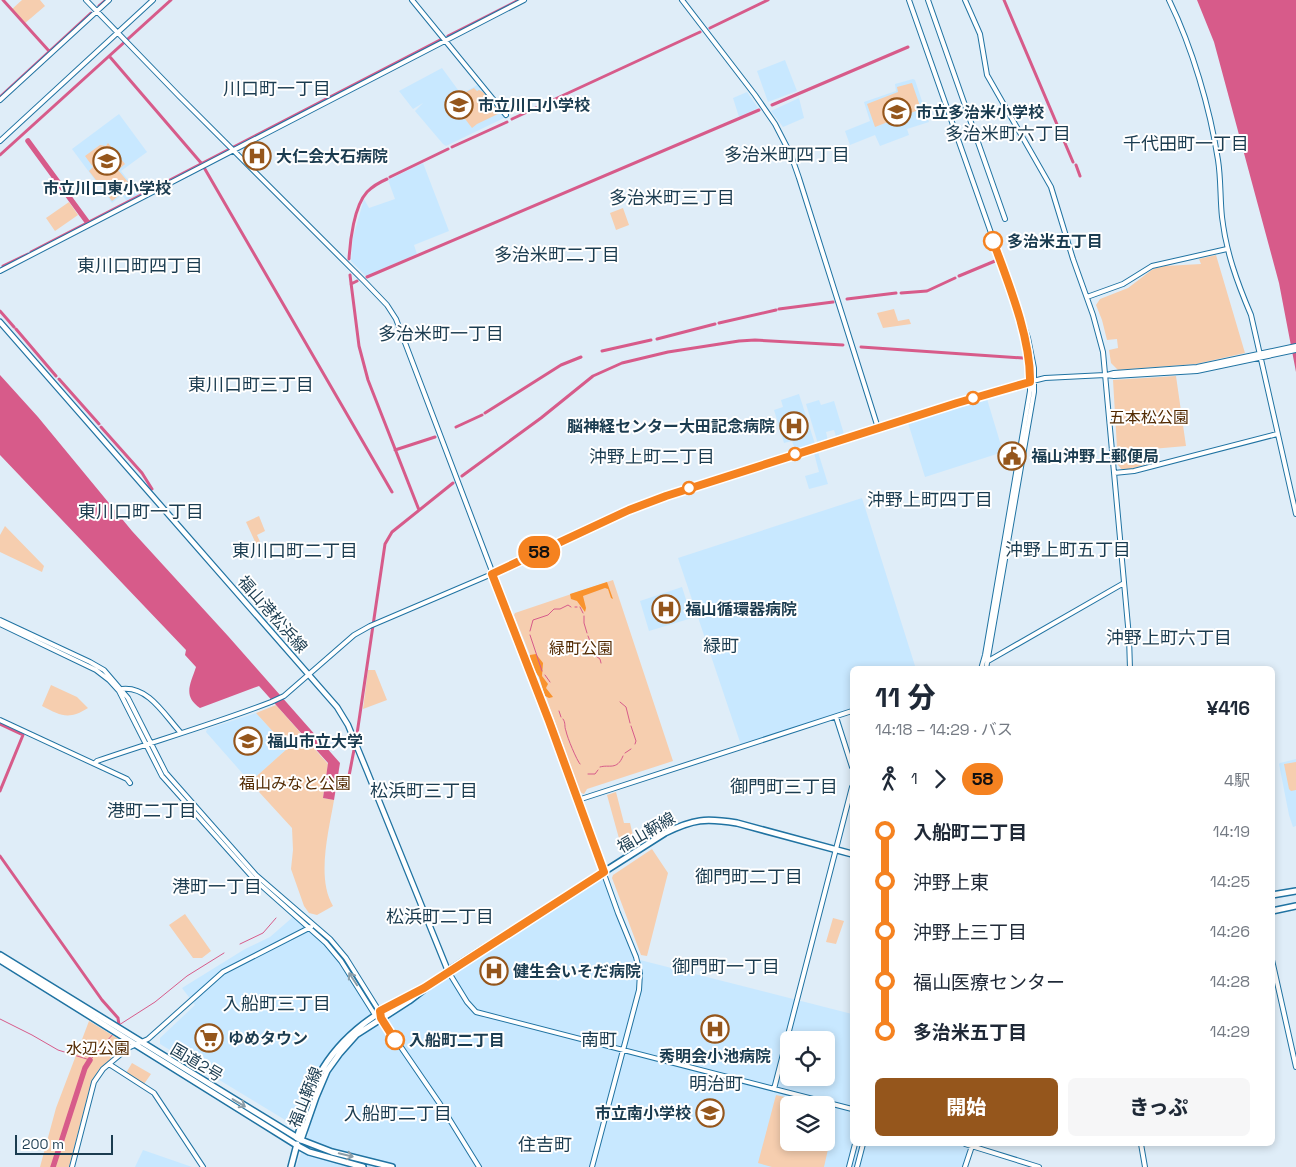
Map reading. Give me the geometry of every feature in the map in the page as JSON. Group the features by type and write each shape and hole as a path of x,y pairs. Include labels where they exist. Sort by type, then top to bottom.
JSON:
{"main road":[{"name":"福山港松浜線","path":"0,322 336,706 348,725 358,748 448,971"},
{"name":"福山鞆線","path":"299,1139 327,1071 356,1035 409,1001 448,971 682,824 698,820 737,823 850,853"},
{"path":"1275,894 1296,891"},
{"path":"1275,910 1296,906"},
{"name":"国道2号","path":"0,955 122,1034 299,1139 332,1152 392,1167"},
{"name":"国道2号","path":"0,960 111,1027"},
{"name":"福山鞆線","path":"299,1139 314,1085 336,1050 352,1032 378,1013 424,988"},
{"name":"国道2号","path":"137,1043 298,1146 309,1152 363,1167"},
{"path":"290,1167 299,1139"}],"street":[{"path":"86,0 387,305 396,319 578,800 640,973 639,990 592,1167"},
{"path":"0,100 109,0"},
{"path":"0,141 153,0"},
{"path":"412,0 506,115"},
{"path":"0,271 524,0"},
{"path":"682,0 759,100 784,139 799,178 878,428"},
{"path":"910,0 1028,338 1033,360 1032,381 988,660"},
{"path":"928,0 1005,219"},
{"path":"966,0 980,34 987,75 1051,187 1065,236 1094,315 1103,352 1130,666"},
{"path":"1169,0 1191,50 1216,148 1221,175 1222,215 1227,249 1238,286 1252,315 1296,514"},
{"path":"1087,297 1118,286 1147,268 1162,262 1227,249"},
{"path":"95,763 284,696 354,635 370,626 492,574 650,501 979,396 1032,381 1045,378 1114,376 1212,369 1296,348"},
{"path":"982,666 1032,381"},
{"path":"1114,473 1134,471 1277,434"},
{"path":"984,666 988,660 1124,583"},
{"path":"0,620 100,667 122,688 162,776 244,868 326,943 378,1013"},
{"path":"0,624 86,664 109,680 124,700 148,745 166,773 247,866 272,890 330,939 346,958 381,1018 440,1104 479,1167"},
{"path":"122,688 127,688 153,699 181,733"},
{"path":"578,800 850,712"},
{"path":"836,717 850,762"},
{"path":"0,720 95,763 127,779 130,783"},
{"path":"774,1089 850,794"},
{"path":"72,1167 94,1082 109,1064 137,1043 148,1039 223,972 315,926"},
{"path":"448,971 467,1002 476,1012 850,1108"},
{"path":"1275,973 1296,1067"},
{"path":"109,1064 154,1093 203,1167"},
{"path":"849,1167 854,1146"},
{"path":"857,1167 862,1146"},
{"path":"965,1167 972,1146 1039,1167"},
{"path":"1141,1146 1145,1167"}],"shaded area":[{"path":"1197,0 1296,0 1296,372 1279,283 1214,42"},
{"path":"785,60 797,91 768,102 757,71"},
{"name":"市立川口小学校","path":"442,68 461,94 479,84 505,117 446,146 443,144 415,111 423,103 413,109 399,91"},
{"name":"市立多治米小学校","path":"915,80 929,122 907,129 909,135 880,146 875,135 850,145 845,131 870,121 864,102 896,91 895,84"},
{"path":"747,92 758,108 739,117 733,98"},
{"path":"799,98 804,118 783,127 771,111"},
{"name":"市立川口東小学校","path":"119,114 147,152 121,171 139,194 127,201 122,195 112,203 72,149"},
{"path":"423,163 449,231 414,245 417,254 366,276 351,261 353,237 364,199 369,208 395,199 388,180"},
{"path":"0,375 38,417 132,531 340,763 334,800 323,798 328,763 259,686 200,708 194,703 189,689 196,667 185,655 186,650 0,455"},
{"name":"脳神経センター大田記念病院","path":"799,394 815,444 795,450 792,441 784,443 774,410 783,407 781,400"},
{"path":"987,399 1003,452 925,477 908,423"},
{"name":"脳神経センター大田記念病院","path":"819,400 821,405 834,401 844,434 836,436 834,430 826,432 828,441 818,444 806,404"},
{"name":"脳神経センター大田記念病院","path":"818,452 828,484 809,489 805,476 819,472 814,453"},
{"path":"862,498 915,666 850,666 850,709 741,745 678,558"},
{"path":"607,582 613,599 608,589 605,588 583,596 585,612 577,601 571,599 570,594"},
{"name":"福山循環器病院","path":"682,587 692,618 649,631 640,601"},
{"path":"536,654 543,663 542,676 548,684 546,688 553,697 545,696 539,677 529,657"},
{"name":"福山市立大学","path":"256,713 288,748 250,782 206,732 207,729"},
{"path":"1296,759 1296,826 1293,827 1279,764"},
{"path":"605,872 636,959 850,1013 850,1146 974,1146 966,1167 296,1167 309,1132 295,1126 160,1044 160,1038 195,1005 182,988 245,949 270,937 294,916 325,937 345,961 381,1016"},
{"path":"143,1150 192,1167 135,1167"}],"green space":[{"path":"22,0 40,0 45,6 24,24 11,10"},
{"path":"912,83 921,109 875,127 867,104 898,92 897,87"},
{"path":"474,88 477,91 483,92 500,113 472,128 453,103 462,94"},
{"path":"108,143 125,164 118,170 134,189 124,195 122,193 112,201 89,171 93,167 85,156 100,145 106,146"},
{"path":"69,202 78,215 55,231 46,218"},
{"path":"623,208 629,225 616,230 610,213"},
{"path":"1216,255 1245,353 1196,364 1118,370 1111,363 1109,350 1118,348 1117,339 1107,340 1096,305 1100,299 1128,288 1153,269 1165,266 1201,264 1199,259"},
{"path":"894,309 898,321 909,319 911,324 883,328 877,313"},
{"name":"五本松公園","path":"1176,376 1186,446 1152,449 1154,462 1123,471 1118,465 1113,380"},
{"path":"259,516 265,531 257,535 262,546 258,548 246,522"},
{"path":"5,526 44,566 42,572 0,552 0,535"},
{"name":"緑町公園","path":"613,580 673,761 587,789 584,794 578,789 539,677 529,657 530,655 514,615 515,613"},
{"path":"368,670 375,670 387,700 363,709"},
{"path":"51,685 77,697 88,708 75,714 65,715 42,706"},
{"name":"福山みなと公園","path":"276,705 328,764 323,798 334,800 325,854 325,882 333,906 317,915 309,913 304,906 291,869 293,850 292,828 250,782 288,748 256,713"},
{"path":"1296,762 1296,790 1291,791 1284,764"},
{"path":"616,792 624,823 630,823 635,844 625,850 620,842 607,795"},
{"path":"652,849 668,873 647,956 641,955 612,878 613,875"},
{"path":"185,914 211,951 202,958 193,958 169,925"},
{"path":"833,918 844,921 836,944 826,942"},
{"name":"水辺公園","path":"89,1021 125,1043 123,1049 99,1069 91,1083 69,1167 40,1167 56,1108"},
{"path":"132,1063 151,1074 144,1084 126,1073"},
{"path":"776,1095 781,1096 780,1151 828,1151 824,1167 772,1167 758,1163"}],"waterway":[{"path":"3,0 49,51"},
{"path":"99,6 106,0"},
{"path":"0,155 171,0"},
{"path":"448,36 519,0"},
{"path":"710,28 768,0"},
{"path":"1004,0 1073,162"},
{"path":"0,97 91,13"},
{"path":"512,119 700,32"},
{"path":"31,252 440,40"},
{"path":"772,105 908,47"},
{"path":"110,57 202,164 392,492"},
{"path":"367,277 759,110"},
{"path":"452,147 507,122"},
{"path":"28,141 88,223"},
{"path":"390,177 448,149"},
{"path":"1076,165 1080,176"},
{"path":"349,259 352,234 359,206 367,192 387,179"},
{"path":"3,266 28,254"},
{"path":"959,276 995,261"},
{"path":"350,275 359,346 368,380 419,510"},
{"path":"901,293 927,291 955,278"},
{"path":"351,284 357,281"},
{"path":"847,299 896,293"},
{"path":"779,309 833,302"},
{"path":"719,323 776,310"},
{"path":"0,311 14,327"},
{"path":"657,339 715,324"},
{"path":"16,329 56,376"},
{"path":"602,351 651,340"},
{"path":"462,476 541,418 593,376 622,363 668,352 739,341 755,340 843,345"},
{"path":"861,347 1023,358"},
{"path":"485,413 561,365 581,357"},
{"path":"59,379 99,424"},
{"path":"456,427 482,415"},
{"path":"101,427 142,473 152,489"},
{"path":"395,450 435,437"},
{"path":"349,776 385,544 392,532 453,483"},
{"path":"530,631 533,620 548,615 554,609 560,609 568,605 571,607"},
{"path":"580,607 583,613"},
{"path":"584,616 587,633"},
{"path":"530,635 542,671"},
{"path":"588,636 592,646"},
{"path":"593,649 593,654 600,659 601,663"},
{"path":"545,675 550,682"},
{"path":"620,702 626,707 630,723"},
{"path":"559,711 561,717"},
{"path":"563,719 570,743 580,764"},
{"path":"0,724 23,735 0,791"},
{"path":"631,726 636,741 635,744"},
{"path":"625,753 631,749"},
{"path":"600,767 618,764 623,756"},
{"path":"588,774 595,774 598,770"},
{"path":"0,856 102,1000 118,1018 119,1025"},
{"path":"240,944 263,933 276,918"},
{"path":"119,1025 155,1002 187,976 224,953"},
{"path":"0,1019 58,1050 90,1060 114,1033"},
{"path":"53,1167 85,1068 90,1060"}],"bus line":[{"name":"58","path":"395,1040 381,1018 380,1011 424,988 604,872 549,721 492,574 650,501 957,403 1030,382 1028,355 1020,318 993,241"}],"place":[{"name":"市立川口小学校","path":"459,105"},
{"name":"市立多治米小学校","path":"897,112"},
{"name":"大仁会大石病院","path":"257,156"},
{"name":"市立川口東小学校","path":"107,161"},
{"name":"多治米五丁目","path":"993,241"},
{"name":"脳神経センター大田記念病院","path":"794,426"},
{"name":"福山沖野上郵便局","path":"1012,456"},
{"name":"福山循環器病院","path":"666,609"},
{"name":"福山市立大学","path":"248,741"},
{"name":"健生会いそだ病院","path":"494,971"},
{"name":"秀明会小池病院","path":"715,1029"},
{"name":"ゆめタウン","path":"209,1038"},
{"name":"入船町二丁目","path":"395,1040"},
{"name":"市立南小学校","path":"710,1113"}],"district":[{"name":"川口町一丁目","path":"277,89"},
{"name":"多治米町六丁目","path":"1008,134"},
{"name":"千代田町一丁目","path":"1186,144"},
{"name":"多治米町四丁目","path":"787,155"},
{"name":"多治米町三丁目","path":"672,198"},
{"name":"多治米町二丁目","path":"557,255"},
{"name":"東川口町四丁目","path":"140,266"},
{"name":"多治米町一丁目","path":"441,334"},
{"name":"東川口町三丁目","path":"251,385"},
{"name":"沖野上町二丁目","path":"652,457"},
{"name":"沖野上町四丁目","path":"930,500"},
{"name":"東川口町一丁目","path":"141,512"},
{"name":"沖野上町五丁目","path":"1068,550"},
{"name":"東川口町二丁目","path":"295,551"},
{"name":"沖野上町六丁目","path":"1169,638"},
{"name":"緑町","path":"721,646"},
{"name":"御門町三丁目","path":"784,787"},
{"name":"松浜町三丁目","path":"424,791"},
{"name":"港町二丁目","path":"152,811"},
{"name":"御門町二丁目","path":"749,877"},
{"name":"港町一丁目","path":"217,887"},
{"name":"松浜町二丁目","path":"440,917"},
{"name":"御門町一丁目","path":"726,967"},
{"name":"入船町三丁目","path":"277,1004"},
{"name":"南町","path":"599,1040"},
{"name":"明治町","path":"716,1084"},
{"name":"入船町二丁目","path":"398,1114"},
{"name":"住吉町","path":"545,1145"}]}
